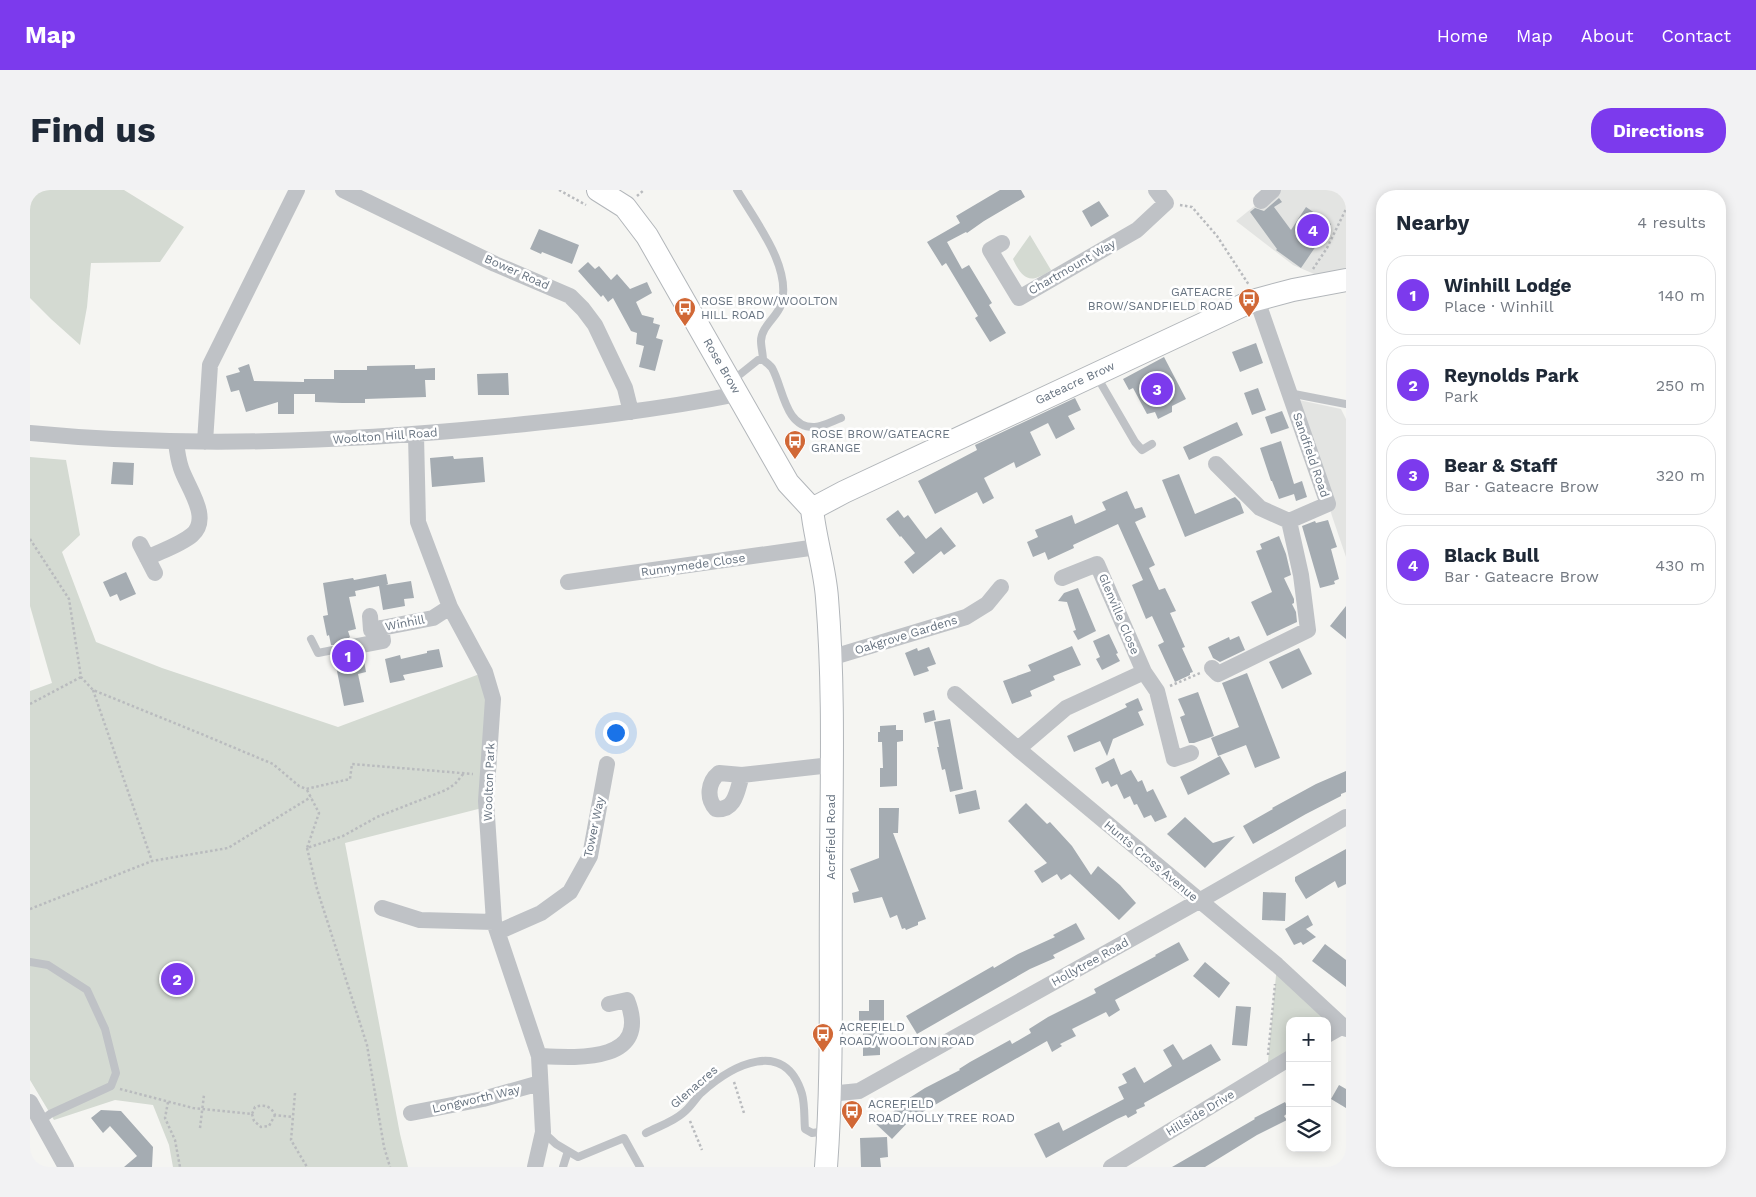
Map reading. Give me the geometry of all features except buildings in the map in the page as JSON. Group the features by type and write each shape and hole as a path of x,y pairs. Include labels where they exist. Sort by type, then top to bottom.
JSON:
{"main road":[{"name":"Rose Brow","path":"611,193 625,207 647,236 788,483 812,509"},
{"name":"Gateacre Brow","path":"812,509 853,487 1096,374 1254,295 1294,290 1346,280"},
{"name":"Acrefield Road","path":"812,509 817,547 827,596 830,658 829,1131 826,1167"}],"street":[{"path":"206,442 210,365 297,190"},
{"name":"Bower Road","path":"343,190 495,264 570,296 595,325 625,388 631,412"},
{"name":"Chartmount Way","path":"1002,243 990,250 1019,298 1137,230 1161,197"},
{"name":"Sandfield Road","path":"1254,295 1328,504 1289,521"},
{"name":"Woolton Hill Road","path":"30,433 113,440 176,442 301,442 416,435 631,412 695,403 735,388"},
{"name":"Woolton Park","path":"416,435 418,522 450,607 485,672 493,699 486,801 496,927 538,1056 543,1132 535,1167"},
{"path":"155,573 144,551 189,537 194,533 200,522 200,513 181,470 176,442"},
{"path":"1212,668 1218,674 1308,630 1302,575 1289,521 1260,508 1216,464"},
{"name":"Runnymede Close","path":"568,582 817,547"},
{"name":"Glenville Close","path":"1062,578 1098,564 1144,672 1157,691 1175,766 1191,753"},
{"name":"Oakgrove Gardens","path":"830,658 966,617 987,604 1001,587"},
{"name":"Winhill","path":"370,616 372,630 433,618 450,607"},
{"path":"352,647 383,641 381,628"},
{"path":"1018,749 1066,708 1144,672"},
{"name":"Hunts Cross Avenue","path":"955,694 1018,749 1277,965 1344,1027"},
{"name":"Tower Way","path":"496,927 541,913 570,892 590,856 606,764"},
{"path":"742,775 831,765"},
{"name":"Hollytree Road","path":"829,1094 859,1091 1346,817"},
{"path":"382,908 420,920 496,927"},
{"path":"538,1056 573,1058 614,1052 630,1038 632,1012 627,1000 609,1004"},
{"path":"1331,1033 1344,1027"},
{"name":"Hillside Drive","path":"1120,1165 1286,1060"},
{"name":"Longworth Way","path":"411,1112 483,1099 540,1083"},
{"path":"30,1102 66,1167"}],"lane":[{"path":"737,190 777,258 784,283 784,295 780,308 764,331 761,340 763,360"},
{"path":"735,388 758,360 763,360 771,366 789,411 800,423 816,427 841,418"},
{"path":"1096,374 1142,450 1152,444"},
{"path":"1289,393 1346,404"},
{"path":"311,639 318,653 333,650"},
{"path":"30,962 48,965 87,990 105,1029 116,1073 111,1086 50,1114 41,1121"},
{"name":"Glenacres","path":"646,1134 682,1114 701,1093 730,1071 748,1063 760,1061 774,1062 785,1066 794,1076 803,1097 805,1129 812,1133 829,1131"},
{"path":"543,1132 556,1144 578,1157 624,1138 640,1167"},
{"path":"563,1167 568,1151"}],"path":[{"path":"1161,197 1192,207 1217,236 1254,295"},
{"path":"1312,270 1327,248 1346,209"},
{"path":"30,539 69,599 81,678 93,690 273,764 299,786 306,789 311,797 319,813 307,848 317,889 367,1045 384,1146 390,1167"},
{"path":"1157,691 1212,668"},
{"path":"30,704 81,678"},
{"path":"93,690 152,861"},
{"path":"306,789 350,779 352,764 488,776"},
{"path":"307,848 343,836 377,817 446,790 455,784 464,773"},
{"path":"30,909 152,861 228,848 311,797"},
{"path":"1267,1072 1277,965"},
{"path":"730,1071 744,1113"},
{"path":"111,1086 168,1102 202,1109 252,1114"},
{"path":"295,1093 291,1140 307,1167"},
{"path":"200,1128 204,1095"},
{"path":"168,1102 166,1118 175,1140 180,1167"},
{"path":"262,1105 268,1107 275,1115 269,1126 261,1127 254,1121 252,1114 255,1108 262,1105"},
{"path":"686,1110 702,1150"},
{"path":"275,1115 293,1117"}],"shaded area":[{"path":"30,190 124,190 184,227 160,262 91,263 87,307 80,345 30,298"},
{"path":"1274,190 1346,190 1346,273 1319,276 1293,265 1236,221"},
{"path":"1030,235 1051,270 1033,278 1024,276 1013,259"},
{"path":"1299,400 1341,409 1346,419 1346,557 1332,516"},
{"path":"30,457 66,460 80,535 62,552 96,642 162,668 338,727 485,672 486,807 345,843 400,1134 408,1167 173,1167 169,1145 153,1105 115,1100 54,1120 30,1080 30,691 52,683 30,606"},
{"path":"1277,965 1343,1026 1331,1033 1331,1017 1286,1017 1286,1060 1267,1072"}],"place":[{"name":"Black Bull","path":"1313,230"},
{"name":"GATEACRE BROW/SANDFIELD ROAD","path":"1249,318"},
{"name":"ROSE BROW/WOOLTON HILL ROAD","path":"685,327"},
{"name":"Bear & Staff","path":"1157,389"},
{"name":"ROSE BROW/GATEACRE GRANGE","path":"795,460"},
{"name":"Winhill Lodge","path":"348,656"},
{"name":"Reynolds Park","path":"177,979"},
{"name":"ACREFIELD ROAD/WOOLTON ROAD","path":"823,1053"},
{"name":"ACREFIELD ROAD/HOLLY TREE ROAD","path":"852,1130"}]}
